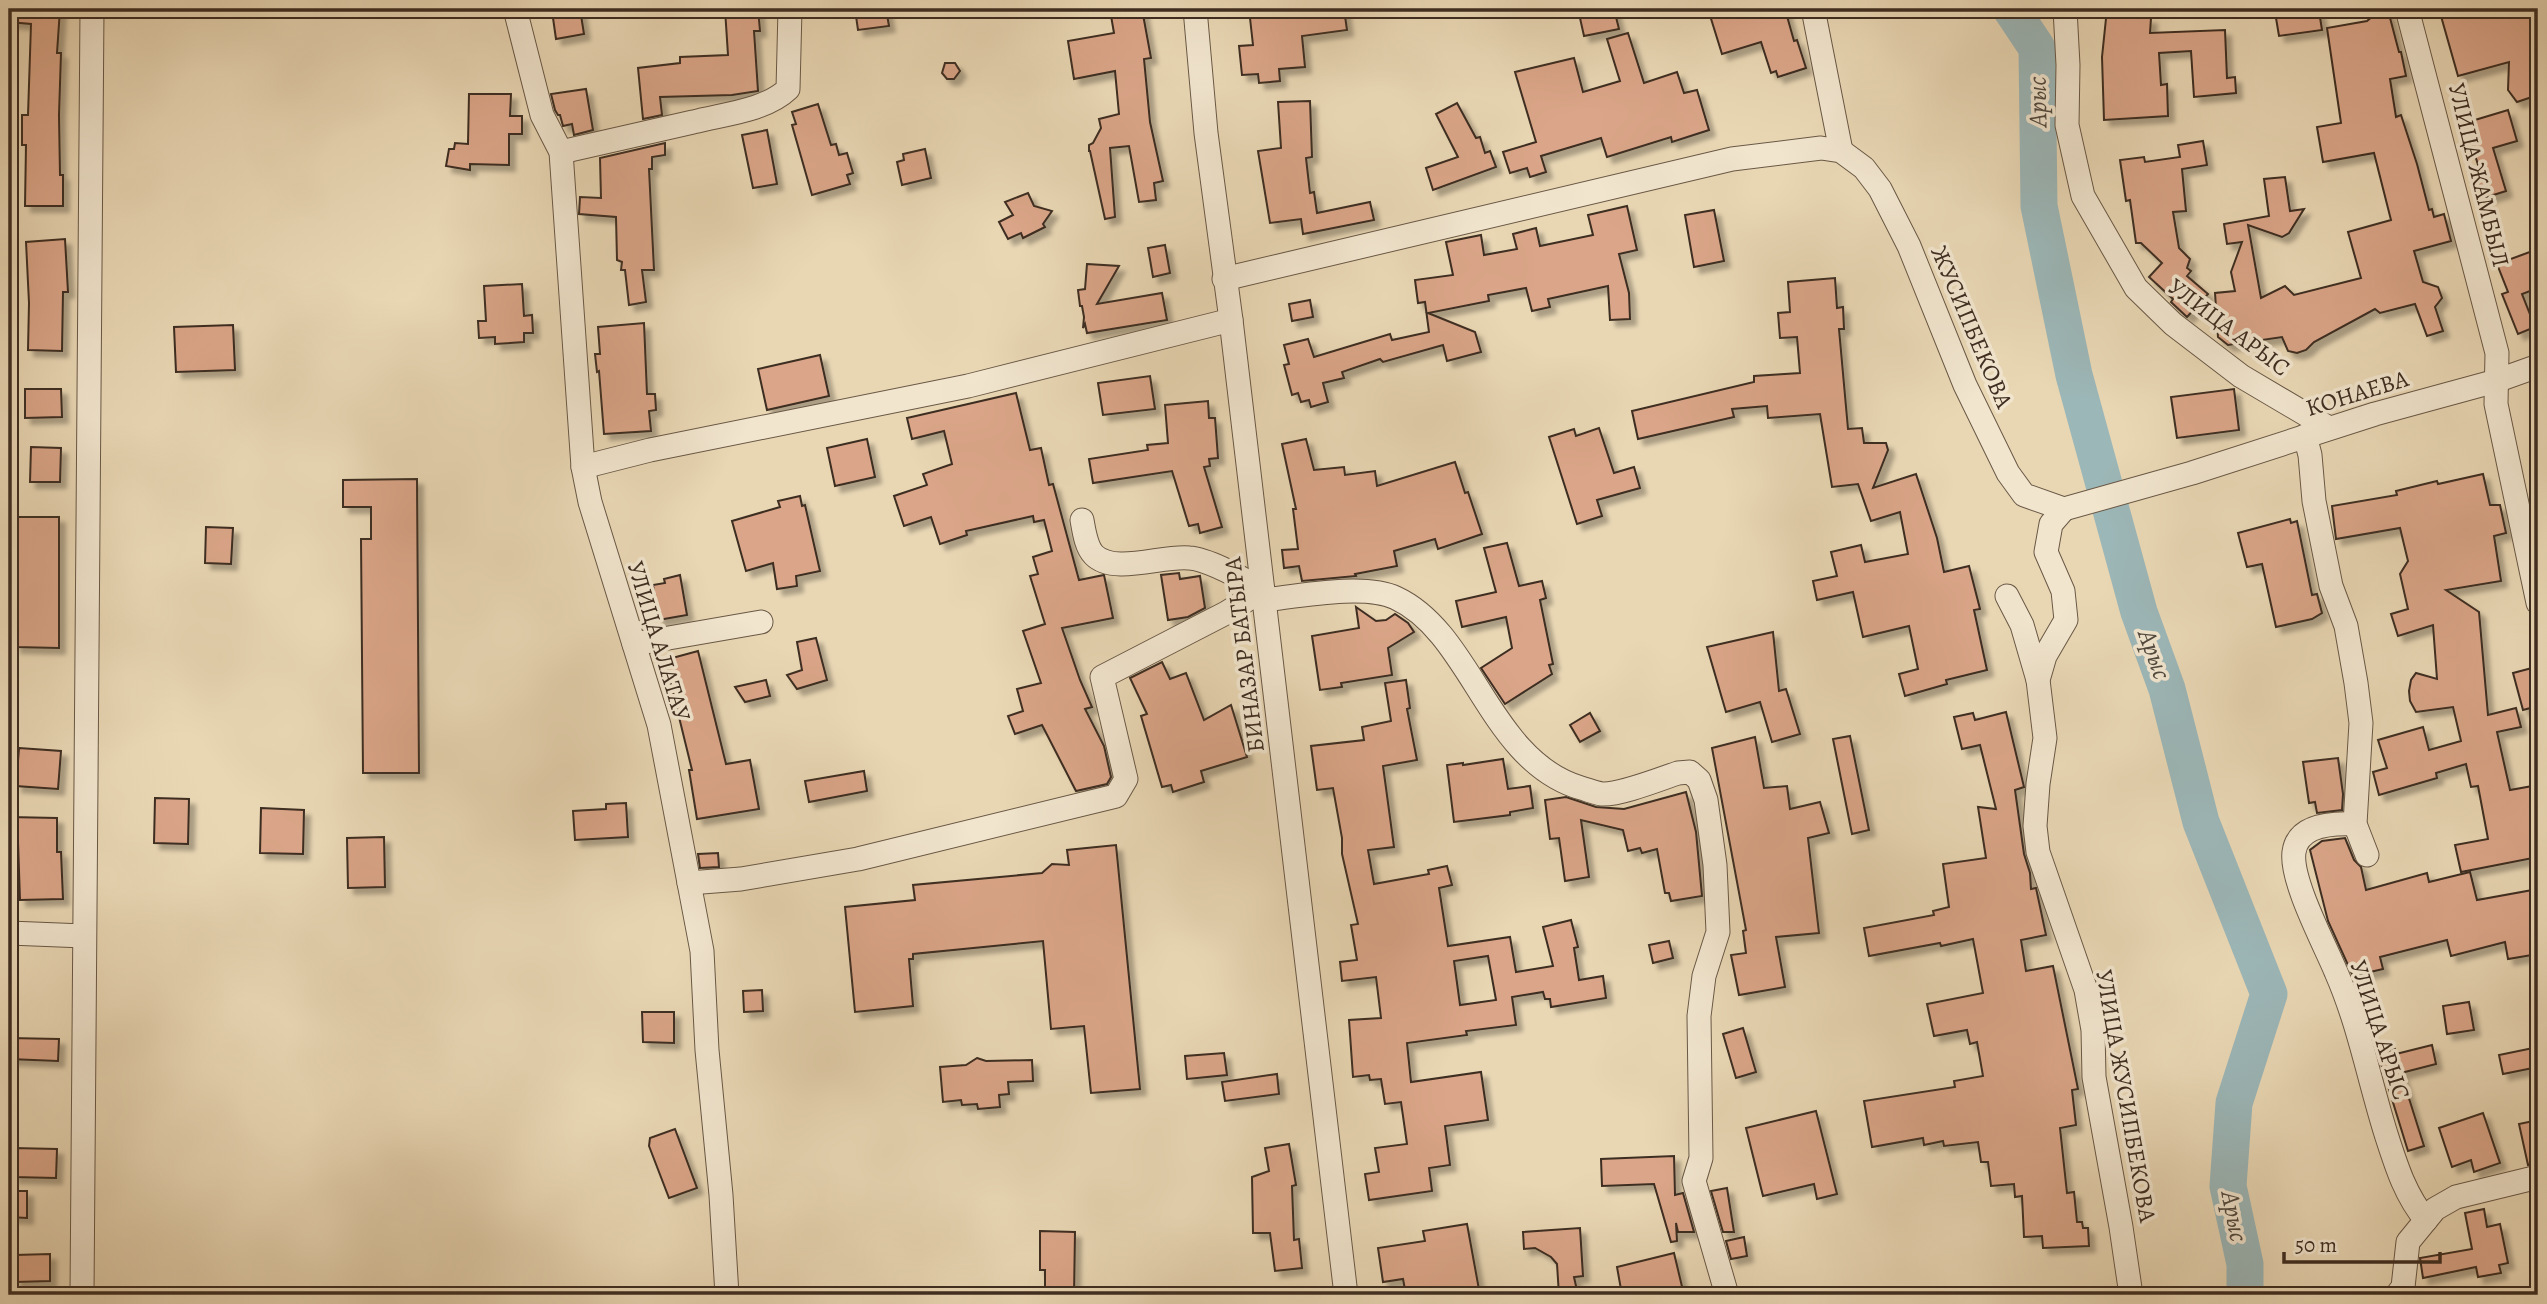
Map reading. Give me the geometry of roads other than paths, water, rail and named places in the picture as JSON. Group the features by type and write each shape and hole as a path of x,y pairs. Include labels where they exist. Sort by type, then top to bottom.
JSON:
{"street":[{"path":"82,1295 92,9"},
{"name":"УЛИЦА АЛАТАУ","path":"515,9 542,115 561,152 583,467 590,502 659,725 702,951 707,1050 727,1295"},
{"path":"561,152 773,100 788,89 790,9"},
{"name":"БИНАЗАР БАТЫРА","path":"1195,9 1206,133 1231,320 1346,1295"},
{"path":"1224,279 1732,159 1821,148 1841,151 1813,9"},
{"name":"УЛИЦА АРЫС","path":"2065,9 2067,125 2083,196 2136,288 2173,324 2241,376 2329,428"},
{"name":"УЛИЦА ЖАМБЫЛ","path":"2407,9 2497,353 2496,404 2538,603"},
{"name":"ЖУСИПБЕКОВА","path":"1841,151 1864,168 1880,189 1909,246 1965,385 2008,474 2024,495 2064,509"},
{"path":"583,467 650,450 968,386 1231,320"},
{"name":"КОНАЕВА","path":"2064,509 2329,428 2496,381 2538,366"},
{"path":"2305,436 2311,455 2314,501 2331,586 2346,626 2356,683 2361,723 2355,824 2367,855"},
{"name":"УЛИЦА ЖУСИПБЕКОВА","path":"2064,509 2051,524 2046,552 2063,591 2066,620 2045,656 2038,680 2045,738 2035,826 2038,852 2086,990 2093,1030 2094,1077 2122,1227 2131,1295"},
{"path":"1082,520 1094,555 1107,563 1126,565 1156,559 1191,557 1232,573 1263,595"},
{"path":"689,883 741,879 858,859 1116,796 1126,779 1102,677 1263,595 1371,591 1396,598 1421,616 1446,641 1494,715 1524,752 1553,777 1602,794 1678,773 1690,772 1699,780 1706,800 1715,865 1718,932 1704,976 1699,1016 1701,1158 1693,1181 1727,1295"},
{"path":"2007,596 2022,625 2038,680"},
{"path":"634,644 761,622"},
{"name":"УЛИЦА АРЫС","path":"2355,824 2338,823 2309,830 2300,839 2294,852 2296,871 2311,918 2351,1010 2374,1096 2395,1160 2412,1203 2426,1220"},
{"path":"9,933 85,936"},
{"path":"2397,1295 2403,1287 2408,1242 2435,1209 2456,1197 2538,1177"}],"waterway":[{"name":"Арыс","path":"2011,9 2037,48 2039,206 2074,375 2139,612 2167,689 2201,822 2269,994 2234,1103 2228,1186 2245,1264 2245,1295"}]}
